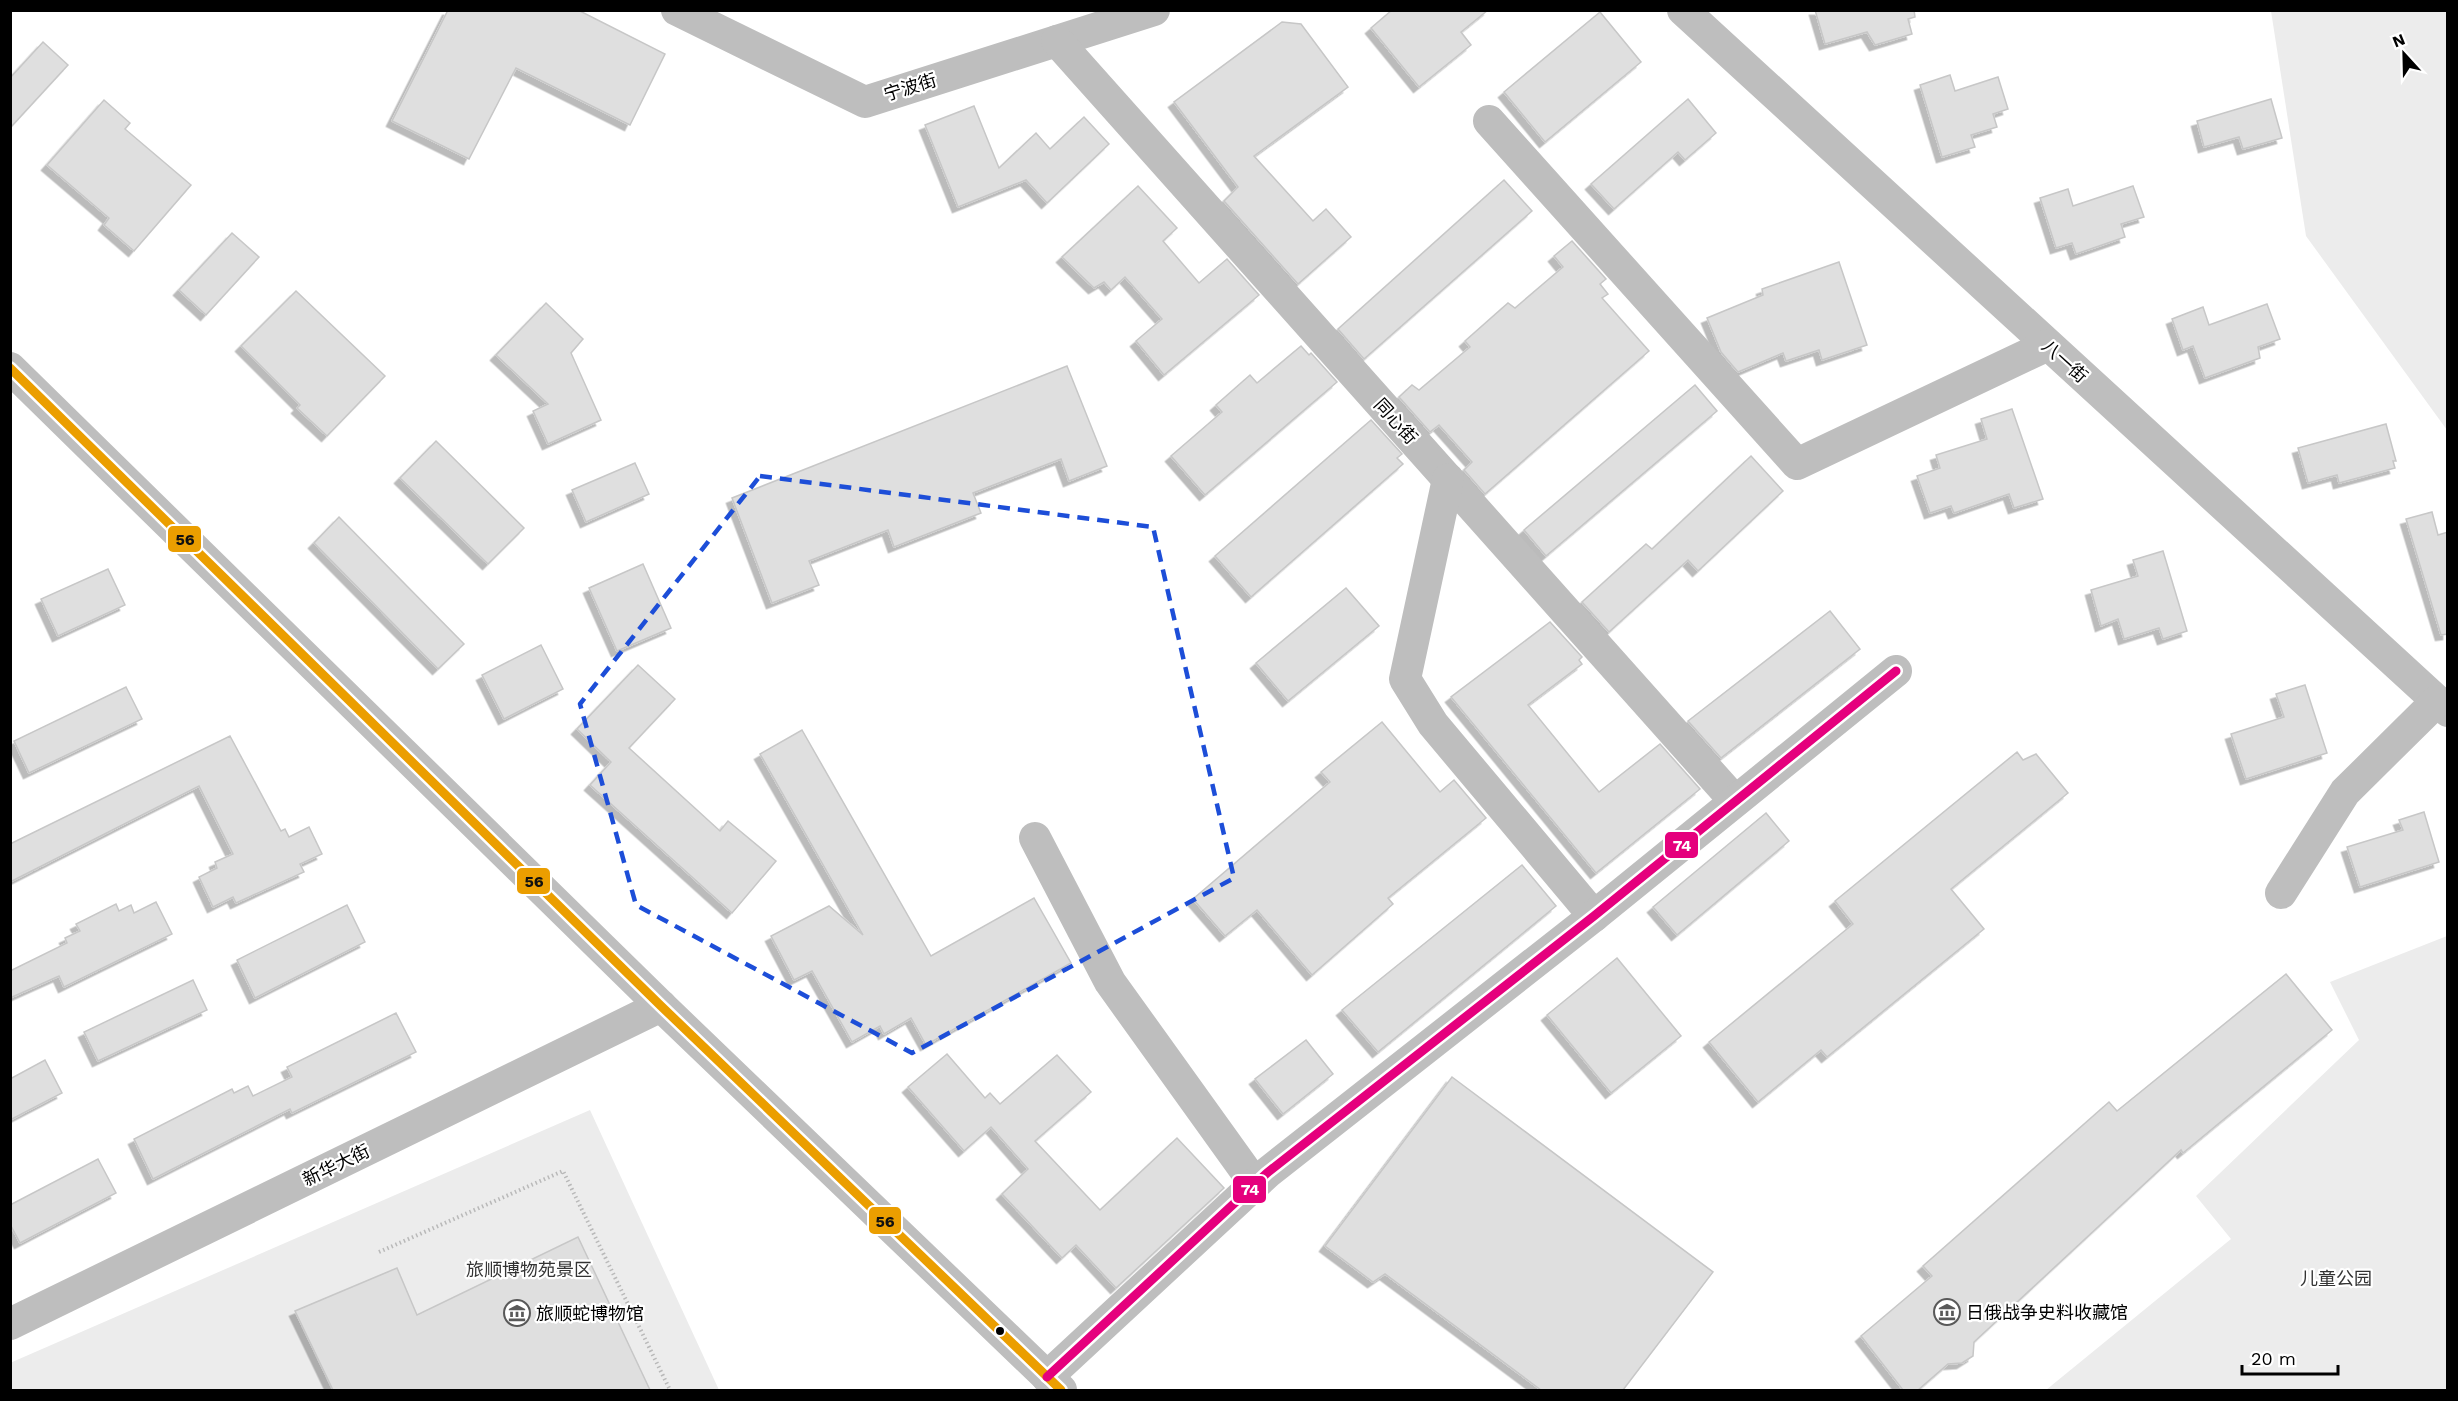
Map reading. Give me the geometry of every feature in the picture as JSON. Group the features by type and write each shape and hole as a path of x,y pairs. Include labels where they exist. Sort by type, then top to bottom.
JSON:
{"street":[{"name":"宁波街","path":"677,10 866,102 1154,10"},
{"name":"八一街","path":"1683,10 2442,706"},
{"name":"同心街","path":"1058,41 1735,801"},
{"path":"1490,121 1797,464 2048,345"},
{"path":"10,368 661,1006 1054,1384 1255,1184 1594,916 1896,671"},
{"path":"1448,479 1405,679 1433,724 1594,916"},
{"path":"2281,893 2345,792 2442,706"},
{"path":"1035,838 1110,982 1255,1184"},
{"name":"新华大街","path":"10,1324 661,1006"}],"path":[{"path":"379,1252 563,1171 670,1390"}],"highlighted area":[{"path":"760,476 1153,527 1234,878 912,1053 636,905 580,704"}],"green space":[{"path":"2271,11 2447,11 2447,430 2306,236"},
{"name":"儿童公园","path":"2447,936 2447,1390 2046,1390 2231,1239 2196,1196 2359,1040 2330,982"},
{"name":"旅顺博物苑景区","path":"590,1110 719,1390 11,1390 10,1363"}],"building":[{"path":"448,10 578,10 665,54 630,125 516,68 469,159 392,121"},
{"path":"1392,10 1488,10 1461,32 1471,45 1419,87 1371,28"},
{"path":"1815,10 1914,10 1915,17 1908,19 1912,34 1875,45 1867,32 1825,44"},
{"path":"1600,12 1641,62 1545,142 1504,92"},
{"path":"1282,22 1301,24 1348,87 1254,156 1313,221 1326,209 1351,237 1298,284 1224,201 1238,187 1174,102"},
{"path":"43,42 68,65 10,128 10,78"},
{"path":"1950,75 1955,91 1998,77 2008,109 1993,114 1997,127 1971,135 1975,147 1942,157 1920,85"},
{"path":"1688,99 1716,133 1685,160 1678,152 1614,209 1591,184"},
{"path":"2271,99 2282,138 2243,149 2239,137 2204,147 2197,121"},
{"path":"104,100 130,123 125,129 191,185 134,251 104,225 109,218 47,165"},
{"path":"974,106 999,168 1036,133 1050,149 1084,117 1109,144 1047,203 1026,180 958,207 925,125"},
{"path":"1504,180 1532,211 1364,359 1338,329"},
{"path":"1138,186 1177,228 1163,241 1199,283 1227,259 1259,295 1164,375 1136,341 1162,319 1125,277 1111,290 1104,282 1094,288 1062,257"},
{"path":"2133,186 2144,217 2121,224 2125,237 2076,254 2072,243 2056,248 2040,198 2068,189 2073,206"},
{"path":"232,233 259,257 206,315 179,290"},
{"path":"1572,241 1606,279 1600,284 1608,294 1602,298 1649,351 1485,494 1464,470 1472,462 1439,425 1430,432 1399,397 1412,385 1419,390 1470,347 1465,341 1508,303 1515,308 1563,267 1554,256"},
{"path":"1839,262 1867,345 1822,360 1819,350 1786,361 1783,353 1738,372 1721,352 1707,318 1763,295 1762,289"},
{"path":"296,291 385,376 327,436 297,408 300,405 241,346"},
{"path":"546,303 583,339 571,353 601,420 548,444 533,411 548,404 496,355"},
{"path":"2267,304 2280,339 2258,347 2260,358 2205,378 2193,346 2183,350 2172,319 2203,307 2209,325"},
{"path":"1301,346 1309,355 1311,353 1337,382 1205,495 1171,456 1222,412 1216,405 1250,375 1257,383"},
{"path":"1067,366 1107,466 1069,481 1061,459 973,493 981,513 894,547 888,530 809,561 819,585 772,603 732,498"},
{"path":"1695,385 1717,411 1546,556 1524,530"},
{"path":"2012,409 2043,499 2014,508 2009,494 1954,513 1951,506 1930,513 1917,476 1940,468 1936,455 1987,439 1981,419"},
{"path":"1371,420 1402,454 1397,458 1403,464 1251,597 1215,556"},
{"path":"2386,424 2396,461 2393,461 2395,468 2339,483 2337,475 2308,483 2298,448"},
{"path":"436,441 524,528 488,564 400,478"},
{"path":"1751,456 1783,491 1698,571 1688,560 1609,632 1582,602 1646,544 1652,549"},
{"path":"635,463 649,494 586,522 572,490"},
{"path":"2432,512 2438,535 2448,532 2448,634 2441,635 2406,519"},
{"path":"339,517 464,644 438,669 314,543"},
{"path":"2163,551 2187,631 2163,639 2159,628 2124,639 2118,619 2101,626 2091,590 2138,576 2133,560"},
{"path":"643,564 671,628 617,651 589,588"},
{"path":"108,569 125,605 58,636 41,599"},
{"path":"1346,588 1379,626 1288,701 1256,663"},
{"path":"1830,611 1860,649 1721,758 1688,721"},
{"path":"1550,622 1582,657 1579,660 1582,664 1528,705 1599,792 1660,744 1700,789 1596,873 1451,697"},
{"path":"541,645 563,689 504,719 482,675"},
{"path":"638,665 675,699 629,748 720,831 728,821 776,861 732,913 590,785 611,762 577,729"},
{"path":"2305,685 2327,753 2246,779 2231,734 2284,717 2276,694"},
{"path":"126,687 142,719 29,773 14,741"},
{"path":"1382,722 1440,792 1454,780 1486,818 1388,898 1393,904 1312,975 1257,910 1225,936 1193,899 1330,782 1321,772"},
{"path":"802,730 931,956 1034,898 1071,963 926,1045 911,1018 884,1034 880,1026 852,1042 812,971 794,980 771,936 829,906 863,935 760,754"},
{"path":"230,736 281,831 285,829 289,837 309,827 322,854 300,864 304,872 236,903 233,897 213,907 199,877 217,868 215,862 233,854 199,786 10,882 10,844"},
{"path":"2017,752 2023,760 2036,754 2068,793 1951,889 1984,929 1827,1057 1821,1050 1758,1102 1709,1042 1853,924 1835,901"},
{"path":"2424,812 2439,862 2360,887 2347,847 2403,830 2399,820"},
{"path":"1766,813 1789,841 1677,935 1653,907"},
{"path":"1522,865 1556,906 1378,1052 1342,1010"},
{"path":"156,902 172,934 64,987 59,976 10,998 10,971 67,943 65,938 80,931 76,924 116,904 119,911 131,905 134,913"},
{"path":"347,905 365,942 255,998 237,960"},
{"path":"1617,958 1681,1036 1611,1093 1547,1015"},
{"path":"2286,974 2332,1030 2183,1153 2181,1150 1974,1342 1973,1356 1962,1363 1948,1364 1918,1390 1903,1390 1861,1336 1932,1276 1923,1266 2109,1102 2117,1111"},
{"path":"193,980 207,1010 98,1061 84,1032"},
{"path":"396,1013 416,1052 292,1113 290,1109 153,1179 134,1139 232,1089 234,1093 248,1086 253,1096 292,1077 287,1067"},
{"path":"1306,1040 1333,1074 1283,1114 1255,1079"},
{"path":"947,1054 985,1098 990,1093 1000,1104 1057,1055 1091,1092 1035,1141 1100,1210 1177,1138 1224,1188 1116,1288 1076,1245 1062,1258 1002,1194 1028,1169 991,1127 964,1151 908,1087"},
{"path":"45,1060 62,1093 10,1120 10,1079"},
{"path":"1452,1077 1713,1272 1623,1390 1541,1390 1385,1274 1373,1282 1325,1246"},
{"path":"98,1159 116,1193 20,1243 10,1224 10,1205"},
{"name":"旅顺蛇博物馆","path":"578,1237 650,1390 333,1390 295,1311 397,1268 417,1315"}],"transit line":[{"name":"56","path":"10,368 661,1006 1061,1390"},
{"name":"74","path":"1047,1377 1267,1173 1594,916 1896,671"}],"place":[{"name":"日俄战争史料收藏馆","path":"1947,1312"},
{"name":"旅顺蛇博物馆","path":"517,1313"}]}
